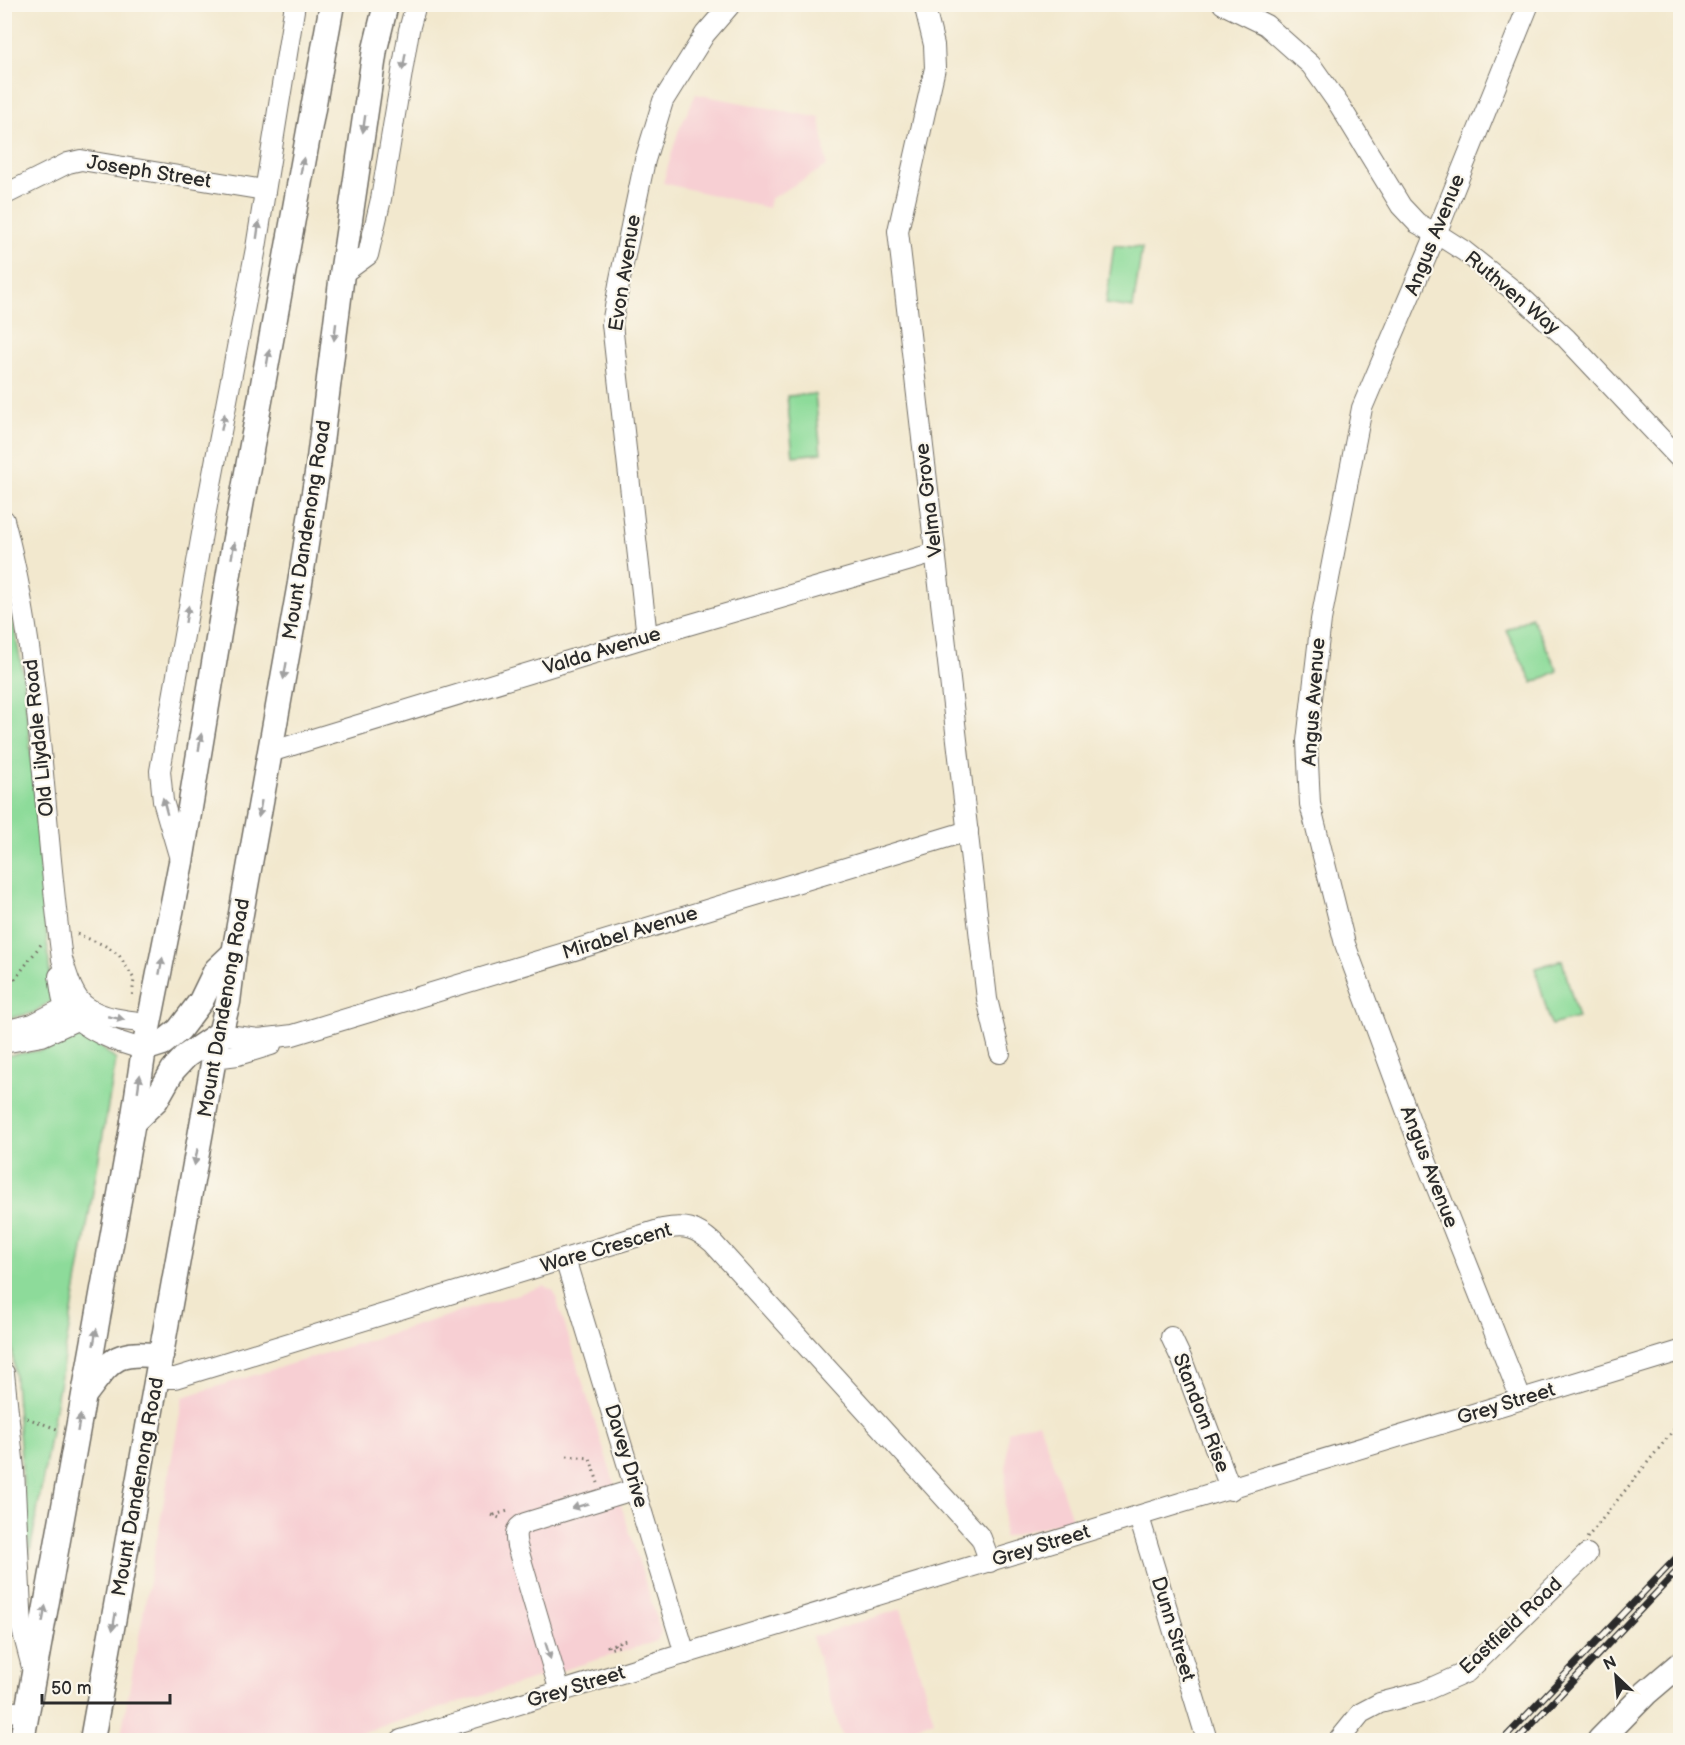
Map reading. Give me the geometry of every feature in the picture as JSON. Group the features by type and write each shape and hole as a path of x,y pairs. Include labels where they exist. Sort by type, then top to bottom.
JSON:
{"main road":[{"path":"22,1740 16,1712 33,1673 133,1122 144,1049 181,862 232,555 332,4"},
{"name":"Mount Dandenong Road","path":"92,1740 214,1058 228,1002 234,953 300,583 318,468 342,274 375,49 386,4"},
{"path":"144,1049 163,1043 179,1030 201,1001 216,970 234,953"},
{"path":"152,1013 179,1030 219,1034"},
{"path":"133,1122 156,1100 173,1070 186,1056 219,1034"},
{"path":"144,1049 214,1058"},
{"path":"84,1395 110,1362 122,1355 135,1353 159,1367"},
{"path":"1600,1740 1646,1693 1680,1664"}],"street":[{"path":"181,862 163,801 160,771 256,248 295,4"},
{"path":"342,274 368,255 381,199 396,105 416,4"},
{"name":"Evon Avenue","path":"647,637 612,324 645,160 663,101 705,34 731,4"},
{"name":"Velma Grove","path":"924,4 934,45 935,69 898,231 987,999 1000,1053"},
{"name":"Ruthven Way","path":"1223,4 1266,25 1311,65 1340,106 1401,206 1417,223 1443,237 1491,271 1526,301 1566,339 1680,459"},
{"name":"Angus Avenue","path":"1521,1399 1412,1123 1345,945 1310,804 1307,741 1320,620 1362,408 1436,234 1529,4"},
{"name":"Joseph Street","path":"4,195 68,163 81,160 264,190"},
{"name":"Old Lilydale Road","path":"4,520 8,550 30,652 62,959 76,1010 105,1036 144,1049"},
{"name":"Valda Avenue","path":"270,752 647,637 935,553"},
{"name":"Mirabel Avenue","path":"219,1034 259,1039 292,1035 968,831"},
{"path":"4,1042 42,1036 76,1010"},
{"path":"4,1031 76,1010 109,1017 152,1013"},
{"name":"Mirabel Avenue","path":"214,1058 259,1050 292,1035"},
{"name":"Ware Crescent","path":"159,1367 175,1378 662,1229 687,1227 700,1232 713,1243 981,1538 990,1562"},
{"name":"Davey Drive","path":"565,1259 685,1654"},
{"name":"Standom Rise","path":"1171,1336 1231,1490"},
{"name":"Grey Street","path":"401,1740 1231,1490 1680,1351"},
{"path":"4,1373 14,1468 22,1629 33,1673"},
{"path":"560,1692 515,1536 517,1529 525,1523 636,1489"},
{"name":"Dunn Street","path":"1139,1517 1207,1740"},
{"name":"Eastfield Road","path":"1340,1740 1361,1713 1380,1703 1422,1692 1467,1672 1587,1554"}],"path":[{"path":"4,994 41,943 71,932 87,937 119,955 134,979 132,998 152,1013"},
{"path":"9,1416 19,1415 57,1429"},
{"path":"1587,1554 1586,1539 1680,1422"},
{"path":"567,1456 590,1458 597,1478"},
{"path":"620,1656 616,1648 620,1646 619,1642 629,1639"}],"shaded area":[{"path":"696,94 820,118 827,166 770,199 768,208 663,183 678,132"},
{"path":"544,1286 554,1291 661,1632 657,1641 338,1740 120,1740 183,1397"},
{"path":"1039,1422 1072,1519 1003,1537 1008,1431"},
{"path":"901,1609 934,1721 870,1740 843,1740 812,1637"}],"green space":[{"path":"1114,245 1142,248 1133,308 1106,304"},
{"path":"815,394 821,453 793,456 787,396"},
{"path":"4,576 23,673 52,1000 33,1013 5,1019"},
{"path":"1531,617 1558,671 1533,683 1506,630"},
{"path":"1562,960 1578,1018 1551,1025 1535,968"},
{"path":"75,1036 97,1044 116,1060 29,1558 5,1254 4,1056 50,1049"}],"railway":[{"path":"1503,1740 1680,1554"},
{"path":"1517,1740 1680,1568"}]}
